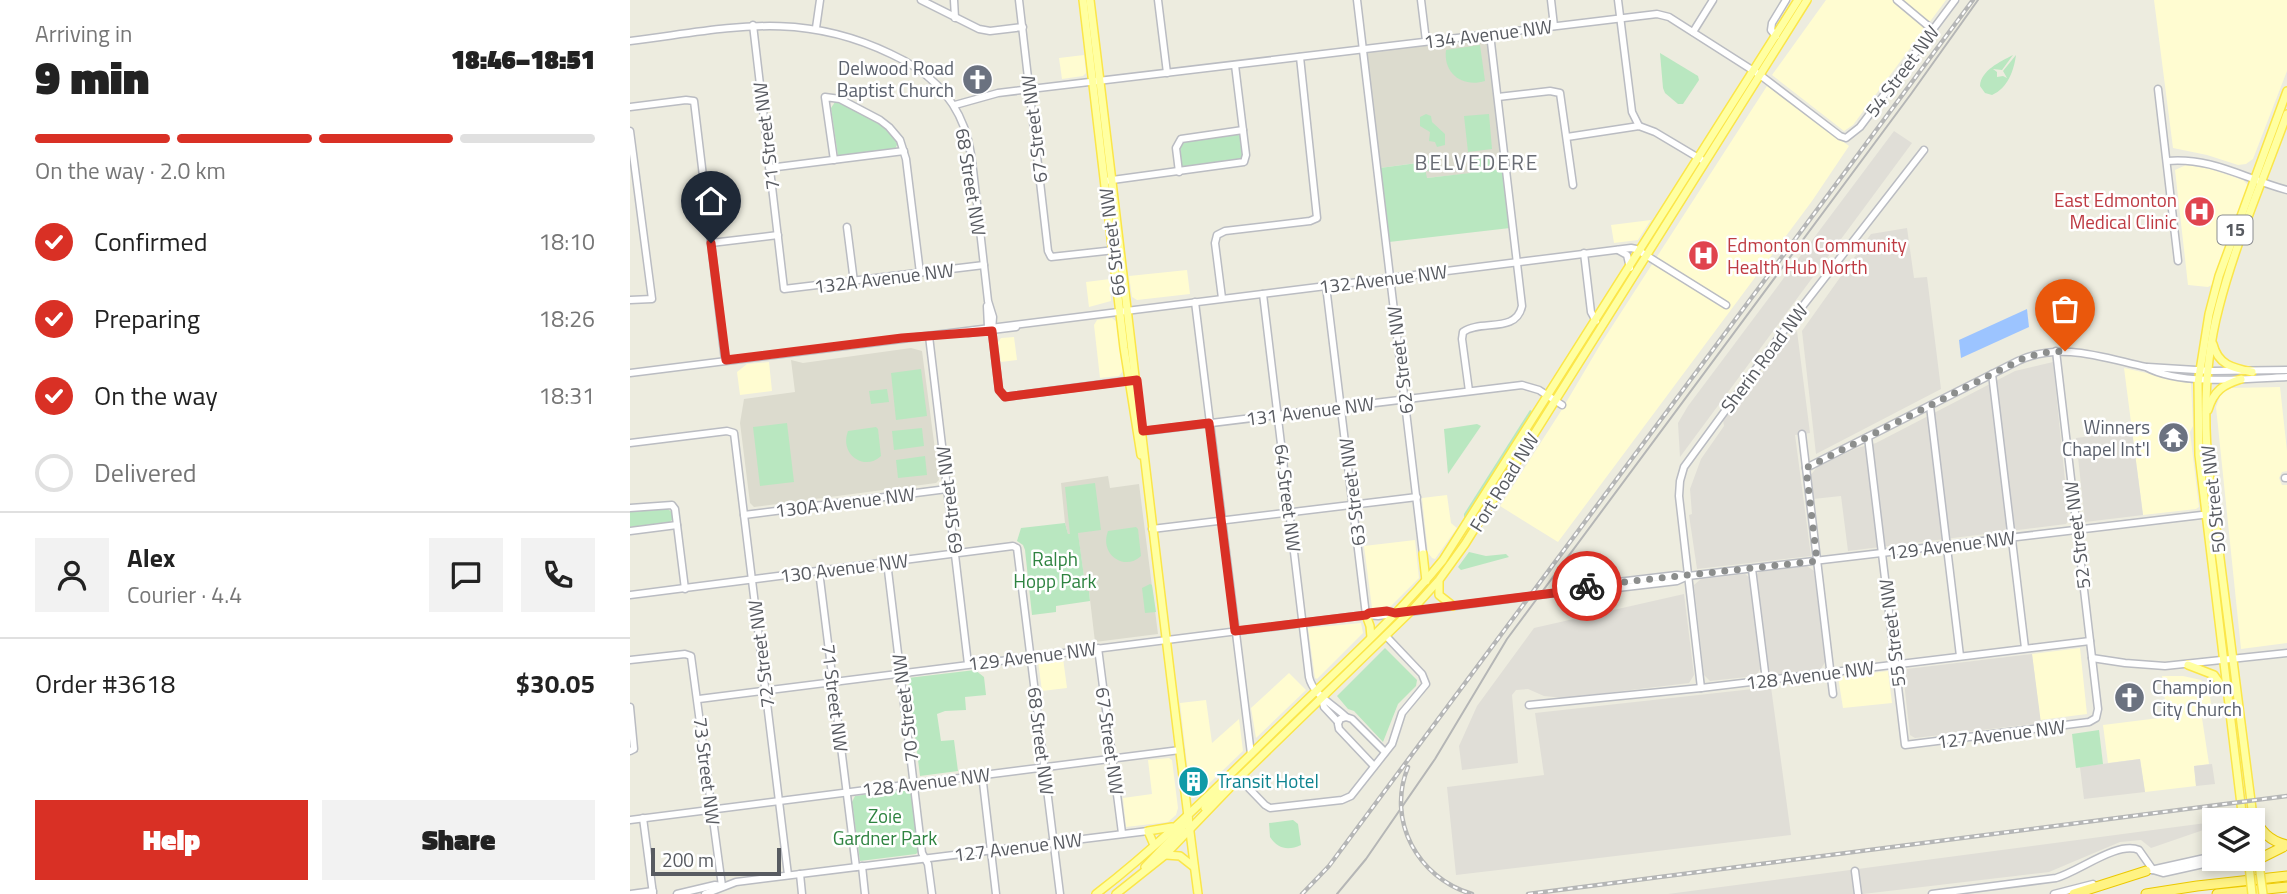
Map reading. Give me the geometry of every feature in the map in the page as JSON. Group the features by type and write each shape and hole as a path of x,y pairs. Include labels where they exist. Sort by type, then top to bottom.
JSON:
{"highway":[{"path":"2265,834 2286,846"},
{"path":"2265,854 2286,846"},
{"path":"2074,894 2150,871"},
{"path":"2146,894 2287,876"},
{"path":"2217,894 2287,887"}],"main road":[{"name":"66 Street NW","path":"1083,0 1097,82"},
{"name":"66 Street NW","path":"1090,0 1116,249 1198,894"},
{"name":"Fort Road NW","path":"1757,73 1798,0"},
{"name":"Fort Road NW","path":"1116,894 1189,832 1239,778 1386,636 1439,580 1465,544 1555,401 1757,73 1808,0"},
{"name":"50 Street NW","path":"2210,514 2202,374 2224,291 2287,91"},
{"name":"50 Street NW","path":"2245,808 2241,729 2228,661 2198,439 2202,374 2217,282 2287,114"},
{"name":"Fort Road NW","path":"1096,894 1189,814 1426,582 1555,401 1596,321 1630,268 1644,254"},
{"path":"2213,339 2216,353 2222,362 2252,372"},
{"path":"2205,421 2212,397 2220,387 2241,379"},
{"path":"1423,554 1430,564 1443,560"},
{"path":"1423,554 1426,582"},
{"path":"1439,580 1439,595 1453,606"},
{"path":"1366,615 1371,638"},
{"name":"50 Street NW","path":"2228,661 2228,695 2244,808"},
{"path":"2188,665 2214,675 2228,695"},
{"path":"1189,832 1201,812 1235,770"},
{"path":"1137,877 1182,828 1189,814"},
{"path":"1154,845 1147,831 1175,826"},
{"path":"1165,855 1180,856 1194,867"},
{"name":"50 Street NW","path":"2252,894 2253,871"},
{"name":"50 Street NW","path":"2257,871 2263,894"}],"street":[{"path":"817,28 820,0"},
{"path":"921,0 979,29 990,31 1023,27"},
{"path":"954,0 955,18"},
{"name":"67 Street NW","path":"1019,0 1048,251 1051,257 1116,249"},
{"path":"1158,0 1167,73"},
{"name":"62 Street NW","path":"1357,0 1423,554"},
{"path":"1421,0 1426,41"},
{"path":"1550,0 1554,26"},
{"path":"1618,0 1632,112 1639,126"},
{"path":"1692,32 1713,0"},
{"name":"Fort Road NW","path":"1776,36 1771,30 1772,23 1786,0"},
{"path":"1897,0 1933,30"},
{"name":"54 Street NW","path":"1846,138 1860,127 1955,0"},
{"name":"134 Avenue NW","path":"955,105 990,94 1029,89 1661,15 1669,17 1757,73 1846,138"},
{"path":"630,41 753,25 817,28 853,38 904,60 936,84 955,105"},
{"name":"71 Street NW","path":"753,25 784,289"},
{"path":"1469,391 1463,332 1471,328 1507,323 1518,317 1522,306 1490,34"},
{"path":"1222,299 1215,243 1217,235 1317,218 1300,57"},
{"path":"1108,181 1244,162 1246,155 1235,65"},
{"path":"2158,89 2178,261"},
{"path":"1498,97 1550,91 1560,93 1573,185"},
{"path":"834,160 825,97 840,99 885,123 897,136 904,151 920,274"},
{"path":"630,107 694,101 726,360"},
{"name":"68 Street NW","path":"955,105 970,151 999,390 1005,397 1133,380"},
{"path":"1567,136 1639,126 1656,132 1702,160"},
{"path":"1179,172 1176,148 1181,139 1243,130"},
{"path":"630,131 633,188 652,299 630,300"},
{"name":"Sherin Road NW","path":"1688,576 1679,491 1684,467 1788,326 1924,150"},
{"path":"769,168 904,151"},
{"path":"2167,161 2206,162 2287,190"},
{"path":"847,227 854,282"},
{"path":"711,243 778,235"},
{"name":"132 Avenue NW","path":"630,373 1634,248 1726,305"},
{"path":"1616,250 1627,256 1630,268"},
{"path":"1584,253 1591,312 1596,321"},
{"name":"132A Avenue NW","path":"784,289 984,265"},
{"name":"63 Street NW","path":"1326,286 1366,615"},
{"name":"64 Street NW","path":"1263,293 1309,677 1322,698"},
{"path":"1195,302 1251,754"},
{"name":"69 Street NW","path":"929,336 968,664"},
{"path":"1806,468 2029,356 2056,351 2083,353 2146,367 2241,379 2287,377"},
{"name":"52 Street NW","path":"2056,351 2098,709 2096,718"},
{"path":"2146,367 2154,372 2175,375 2287,370"},
{"path":"1992,374 2025,648"},
{"name":"131 Avenue NW","path":"1139,431 1522,385 1529,386 1555,401"},
{"path":"1930,406 1960,656"},
{"name":"72 Street NW","path":"630,443 734,433 788,876"},
{"path":"1802,433 1833,694"},
{"name":"55 Street NW","path":"1868,438 1905,745"},
{"name":"130A Avenue NW","path":"744,515 947,489"},
{"path":"1152,529 1417,497"},
{"path":"630,508 672,505 685,589"},
{"name":"129 Avenue NW","path":"699,699 1366,615 1378,617 1412,610 1562,592 1567,588 1752,569 2210,514"},
{"path":"630,531 677,525"},
{"name":"130 Avenue NW","path":"630,596 955,553 1013,546 1017,548"},
{"name":"68 Street NW","path":"1017,548 1060,894"},
{"name":"70 Street NW","path":"887,562 922,853 928,864 932,894"},
{"path":"1752,569 1766,680"},
{"name":"71 Street NW","path":"820,571 847,792 865,894"},
{"path":"1688,576 1700,688"},
{"path":"1239,778 1265,806 1273,808 1348,798 1356,791 1394,740 1404,708 1426,684 1422,674 1386,636"},
{"name":"128 Avenue NW","path":"1529,705 1700,688 2090,641"},
{"name":"67 Street NW","path":"1098,648 1122,834"},
{"path":"2092,658 2135,664 2188,665 2287,653"},
{"name":"73 Street NW","path":"630,660 685,654 691,656 699,699 722,886"},
{"path":"1322,698 1330,701 1352,719 1385,752"},
{"path":"1322,698 1324,707 1338,722 1340,732 1374,766"},
{"path":"630,707 632,750"},
{"path":"1338,722 1346,716"},
{"name":"127 Avenue NW","path":"1905,745 2078,725 2096,718"},
{"name":"128 Avenue NW","path":"630,820 1180,750"},
{"path":"982,774 996,894"},
{"path":"631,894 653,893 643,818"},
{"name":"127 Avenue NW","path":"705,894 722,886 800,874 1147,831"},
{"path":"1933,894 2056,878 2075,872 2123,848 2139,850 2150,871"},
{"path":"2054,894 2202,859"},
{"path":"2150,871 2163,873 2202,864"},
{"path":"1855,871 1858,894"},
{"path":"800,874 802,894"},
{"name":"127 Avenue NW","path":"677,894 715,885 722,886"}],"shaded area":[{"path":"1826,0 1946,0 1853,125 1844,131 1772,75"},
{"path":"2154,0 2287,0 2287,71 2253,159 2246,164 2238,165 2173,148"},
{"path":"1483,38 1488,41 1503,170 1426,178 1424,162 1380,168 1366,56 1369,52"},
{"path":"1084,55 1086,73 1083,76 1062,79 1059,58"},
{"path":"1767,86 1849,146 1812,201 1558,542 1500,506"},
{"path":"1894,131 1912,143 1680,457 1678,423 1688,406"},
{"path":"2186,165 2210,169 2243,180 2247,184 2214,284 2208,287 2188,285 2175,170"},
{"path":"1651,220 1638,240 1614,243 1611,225"},
{"path":"1907,228 1914,278 1927,277 1941,389 1816,454 1802,331 1871,234"},
{"path":"1187,270 1190,294 1137,300 1132,297 1129,276"},
{"path":"1110,279 1111,301 1089,307 1086,282"},
{"path":"1112,318 1117,322 1123,371 1119,376 1100,378 1094,325 1097,320"},
{"path":"1797,331 1810,433 1795,435 1811,556 1697,569 1689,515 1692,514 1690,489 1701,459 1724,426 1723,420 1735,405 1739,404 1789,337"},
{"path":"1014,337 1017,360 1001,362 998,342 1001,338"},
{"path":"911,348 922,351 939,480 936,483 754,507 750,503 740,423 744,399 795,392 791,360 803,363"},
{"path":"769,362 772,391 740,395 737,372 747,364"},
{"path":"2053,362 2069,520 2066,524 1848,551 1841,496 1813,499 1810,476 1817,467 1857,448 1876,443 2015,371"},
{"path":"2124,368 2191,383 2193,426 2190,432 2199,507 2196,509 2143,515"},
{"path":"2280,387 2287,451 2287,471 2282,472 2279,478 2282,485 2287,485 2287,643 2241,649 2216,407 2220,396 2229,388"},
{"path":"2132,431 2143,515 2085,522 2076,438"},
{"path":"1108,476 1110,488 1139,484 1158,634 1095,642 1078,534 1068,534 1061,483"},
{"path":"1447,495 1451,523 1457,528 1435,559 1428,553 1422,498"},
{"path":"1415,540 1419,578 1391,606 1372,608 1364,546"},
{"path":"1807,566 1814,571 1825,662 1821,669 1774,675 1768,669 1756,575 1759,572"},
{"path":"1745,574 1750,578 1760,669 1756,676 1710,681 1704,675 1694,585 1701,579"},
{"path":"1684,594 1694,675 1689,683 1564,698 1544,696 1528,689 1516,690 1512,695 1518,763 1462,770 1459,746 1477,706 1534,628"},
{"path":"1361,623 1363,633 1315,678 1308,628"},
{"path":"2080,648 2087,714 2040,720 2032,654"},
{"path":"2032,654 2041,723 1915,738 1910,735 1903,673 1907,669"},
{"path":"1063,658 1067,688 1042,691 1038,661"},
{"path":"1888,671 1892,703 1843,708 1838,677"},
{"path":"1289,673 1306,690 1256,738 1251,708"},
{"path":"2162,676 2183,676 2201,680 2209,688 2211,704 2200,705 2209,764 2194,766 2196,786 2145,792 2140,759 2108,763 2103,725 2167,717"},
{"path":"1771,687 1791,835 1456,875 1447,787 1544,775 1535,713"},
{"path":"1206,700 1212,743 1239,719 1243,751 1191,798 1180,703"},
{"path":"2140,759 2145,792 2084,799 2080,767"},
{"path":"1148,760 1172,760 1178,808 1176,815 1168,822 1126,827 1123,798 1152,794"},
{"path":"2212,764 2215,784 2196,786 2194,766"},
{"path":"2202,824 2202,830 2151,848 2141,840 2120,842 2049,872 1863,894 1668,894"}],"green space":[{"path":"1480,45 1485,81 1469,82 1456,77 1448,66 1446,50"},
{"path":"1660,53 1698,76 1699,80 1683,104 1678,104 1665,93"},
{"path":"2013,55 2002,70 1993,69 1997,72 1997,77 2007,78 2003,71 2016,55 2006,83 1992,95 1985,93 1980,86 1984,75"},
{"path":"835,102 878,123 898,143 895,149 838,156 831,108"},
{"path":"1426,114 1431,116 1432,122 1445,134 1445,145 1437,147 1435,142 1429,141 1430,132 1420,126 1420,117"},
{"path":"1489,114 1492,149 1468,152 1464,116"},
{"path":"1237,134 1240,136 1241,159 1182,167 1180,147 1183,141"},
{"path":"1493,156 1495,170 1503,170 1510,228 1389,242 1380,168 1425,162 1425,159 1433,158 1434,170 1425,169 1427,178 1470,173 1469,159"},
{"path":"921,369 927,416 896,420 891,373"},
{"path":"887,389 889,402 871,404 869,391"},
{"path":"1530,410 1532,411 1464,518 1464,514"},
{"path":"787,423 794,482 760,486 753,427"},
{"path":"1477,424 1481,426 1448,474 1444,429"},
{"path":"876,427 881,456 867,462 855,458 847,447 848,431"},
{"path":"922,428 924,446 894,450 892,431"},
{"path":"925,456 927,475 898,478 896,460"},
{"name":"Ralph Hopp Park","path":"1095,483 1101,530 1078,533 1086,591 1089,591 1090,601 1056,606 1056,612 1032,615 1025,550 1017,541 1021,528 1065,523 1070,534 1065,487"},
{"path":"665,507 673,513 670,522 630,527 630,511"},
{"path":"1136,527 1141,556 1127,562 1115,558 1107,547 1108,531"},
{"path":"1469,552 1486,556 1506,554 1509,557 1461,570 1458,567"},
{"path":"1150,584 1156,612 1145,613 1142,588"},
{"path":"1385,648 1417,680 1416,686 1398,704 1383,742 1337,696"},
{"path":"975,670 984,677 986,695 965,697 966,710 937,714 941,741 954,740 958,771 920,776 908,678"},
{"path":"2099,730 2103,764 2076,768 2072,734"},
{"name":"Zoie Gardner Park","path":"907,789 912,792 918,852 860,861 852,802 855,796"},
{"path":"1293,820 1298,824 1301,845 1292,848 1280,846 1270,837 1269,823"}],"water":[{"path":"2027,309 2029,327 1961,358 1959,340"}],"tram line":[{"path":"1337,894 1366,859 1435,759 1507,639 1978,0"}],"railway":[{"path":"1302,894 1329,866 1973,0"},
{"path":"1408,767 1402,787 1401,807 1404,827 1412,845 1422,861 1436,875 1472,894"},
{"path":"1528,894 2287,796"}],"way so far":[{"path":"1587,586 1817,561 1806,468 2024,358 2065,351"}],"place":[{"name":"Delwood Road Baptist Church","path":"977,79"},
{"name":"East Edmonton Medical Clinic","path":"2200,211"},
{"name":"Edmonton Community Health Hub North","path":"1704,256"},
{"name":"Winners Chapel Int'l","path":"2173,438"},
{"name":"Champion City Church","path":"2129,698"},
{"name":"Transit Hotel","path":"1194,781"}],"district":[{"name":"BELVEDERE","path":"1477,163"}],"route":[{"path":"711,243 726,360 902,338 992,331 999,390 1005,397 1137,380 1143,431 1209,423 1235,631 1562,592 1567,588 1587,586"}]}
